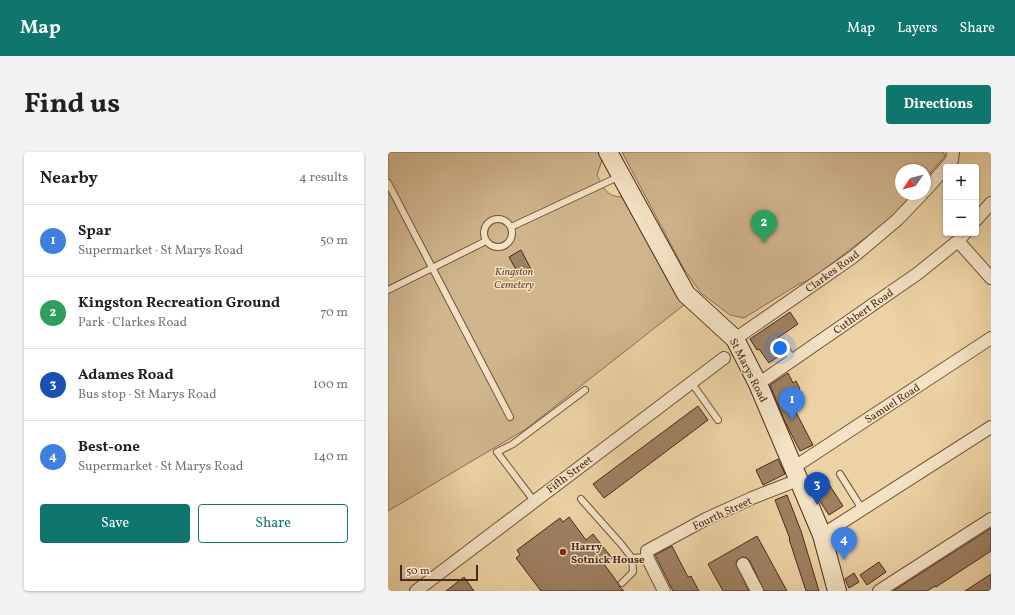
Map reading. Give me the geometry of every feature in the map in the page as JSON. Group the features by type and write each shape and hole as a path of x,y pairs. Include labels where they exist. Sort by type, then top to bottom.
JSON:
{"street":[{"name":"St Marys Road","path":"608,152 686,294 735,339 758,384 822,535 837,591"},
{"path":"931,184 952,160 953,152"},
{"name":"Clarkes Road","path":"735,339 853,256 897,220 916,200"},
{"path":"979,217 991,203"},
{"path":"961,237 991,278"},
{"name":"Cuthbert Road","path":"758,384 917,274 961,237"},
{"name":"Samuel Road","path":"796,474 991,338"},
{"name":"Fifth Street","path":"416,591 724,358"},
{"path":"822,535 991,428"},
{"name":"Fourth Street","path":"647,554 706,519 752,498 796,474"},
{"path":"879,591 991,519"},
{"path":"647,554 664,591"},
{"path":"743,564 757,591"}],"lane":[{"path":"511,227 620,176"},
{"path":"388,182 510,417"},
{"path":"491,220 505,220 511,227 511,237 506,245 496,247 486,241 484,237 485,227 491,220"},
{"path":"388,290 486,241"},
{"path":"782,342 793,360"},
{"path":"691,382 718,420"},
{"path":"534,501 497,452 513,444 585,390"},
{"path":"840,474 862,509"},
{"path":"581,500 632,558 633,572 622,583"},
{"path":"632,558 647,554"}],"green space":[{"name":"Kingston Cemetery","path":"388,152 598,152 602,160 597,175 608,193 622,197 684,305 526,429 388,511"},
{"path":"622,152 943,152 945,156 931,172 931,164 895,164 895,200 907,200 892,217 812,279 799,284 744,318 730,315 701,293 684,269"}],"building":[{"path":"521,250 531,269 519,275 509,257"},
{"path":"790,312 798,324 773,341 782,354 769,363 759,349 757,350 750,339"},
{"path":"788,373 793,383 796,381 800,389 787,395 813,445 800,451 785,422 770,385"},
{"path":"698,406 708,420 604,498 593,484"},
{"path":"778,459 785,474 763,485 756,470"},
{"path":"825,478 843,506 829,515 817,497 812,486"},
{"path":"787,495 801,531 819,591 806,591 790,539 775,500"},
{"name":"Harry Sotnick House","path":"569,517 586,540 593,534 612,558 604,564 624,591 541,591 516,558 520,555 517,550 560,518 563,522"},
{"path":"991,528 991,551 936,587 935,586 927,591 893,591"},
{"path":"757,536 787,591 764,591 750,561 743,557 737,560 736,564 749,591 723,591 708,564"},
{"path":"672,546 688,577 691,576 699,591 673,591 655,555"},
{"path":"879,562 886,572 867,585 860,575"},
{"path":"854,573 859,582 849,588 845,579"},
{"path":"991,574 991,591 965,591"},
{"path":"464,577 474,591 446,591"}],"place":[{"name":"Kingston Recreation Ground","path":"764,243"},
{"name":"Spar","path":"792,420"},
{"name":"Adames Road","path":"817,505"},
{"name":"Harry Sotnick House","path":"563,552"},
{"name":"Best-one","path":"844,560"}]}
